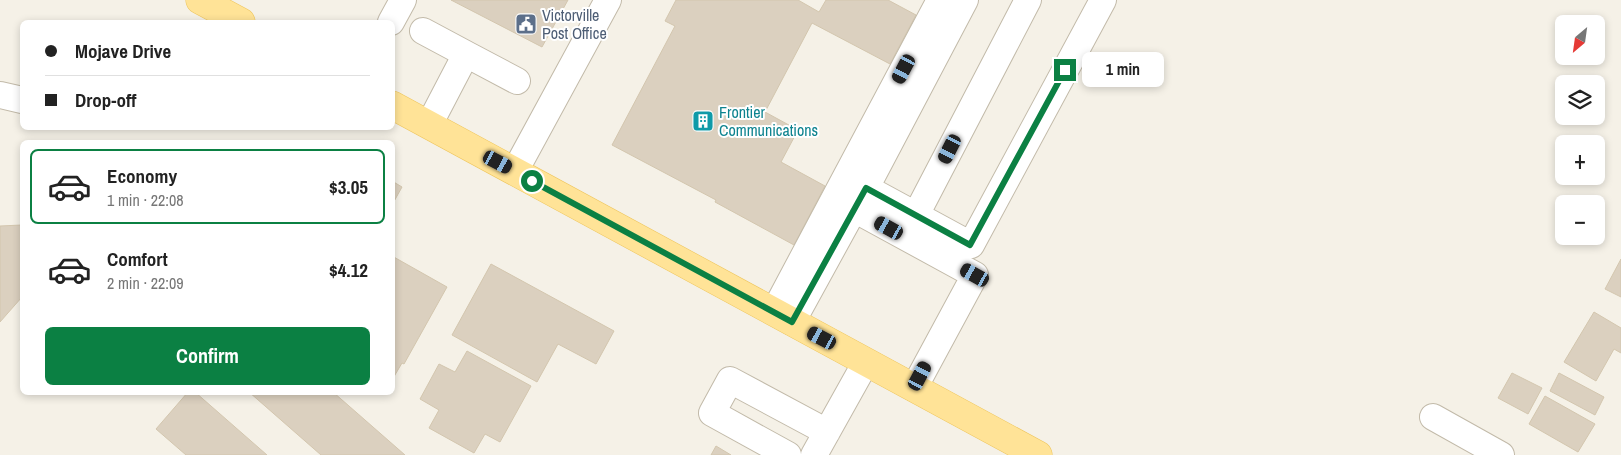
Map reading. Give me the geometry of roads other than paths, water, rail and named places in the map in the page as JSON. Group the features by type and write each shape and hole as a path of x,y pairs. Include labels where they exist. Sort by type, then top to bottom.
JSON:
{"main road":[{"path":"200,0 237,20"},
{"path":"395,107 1038,455"}],"street":[{"path":"392,20 403,0"},
{"path":"515,171 608,0"},
{"path":"783,317 940,0"},
{"path":"783,317 860,199 965,0"},
{"path":"916,216 1028,0"},
{"path":"860,199 916,216 970,245 1103,0"},
{"path":"423,31 517,80"},
{"path":"429,124 466,54"},
{"path":"0,95 20,100"},
{"path":"860,199 975,275 914,388"},
{"path":"814,455 866,362"},
{"path":"788,455 712,412 730,380 827,432"},
{"path":"1433,418 1500,455"}],"place":[{"name":"Victorville Post Office","path":"526,24"},
{"name":"Frontier Communications","path":"703,121"}]}
